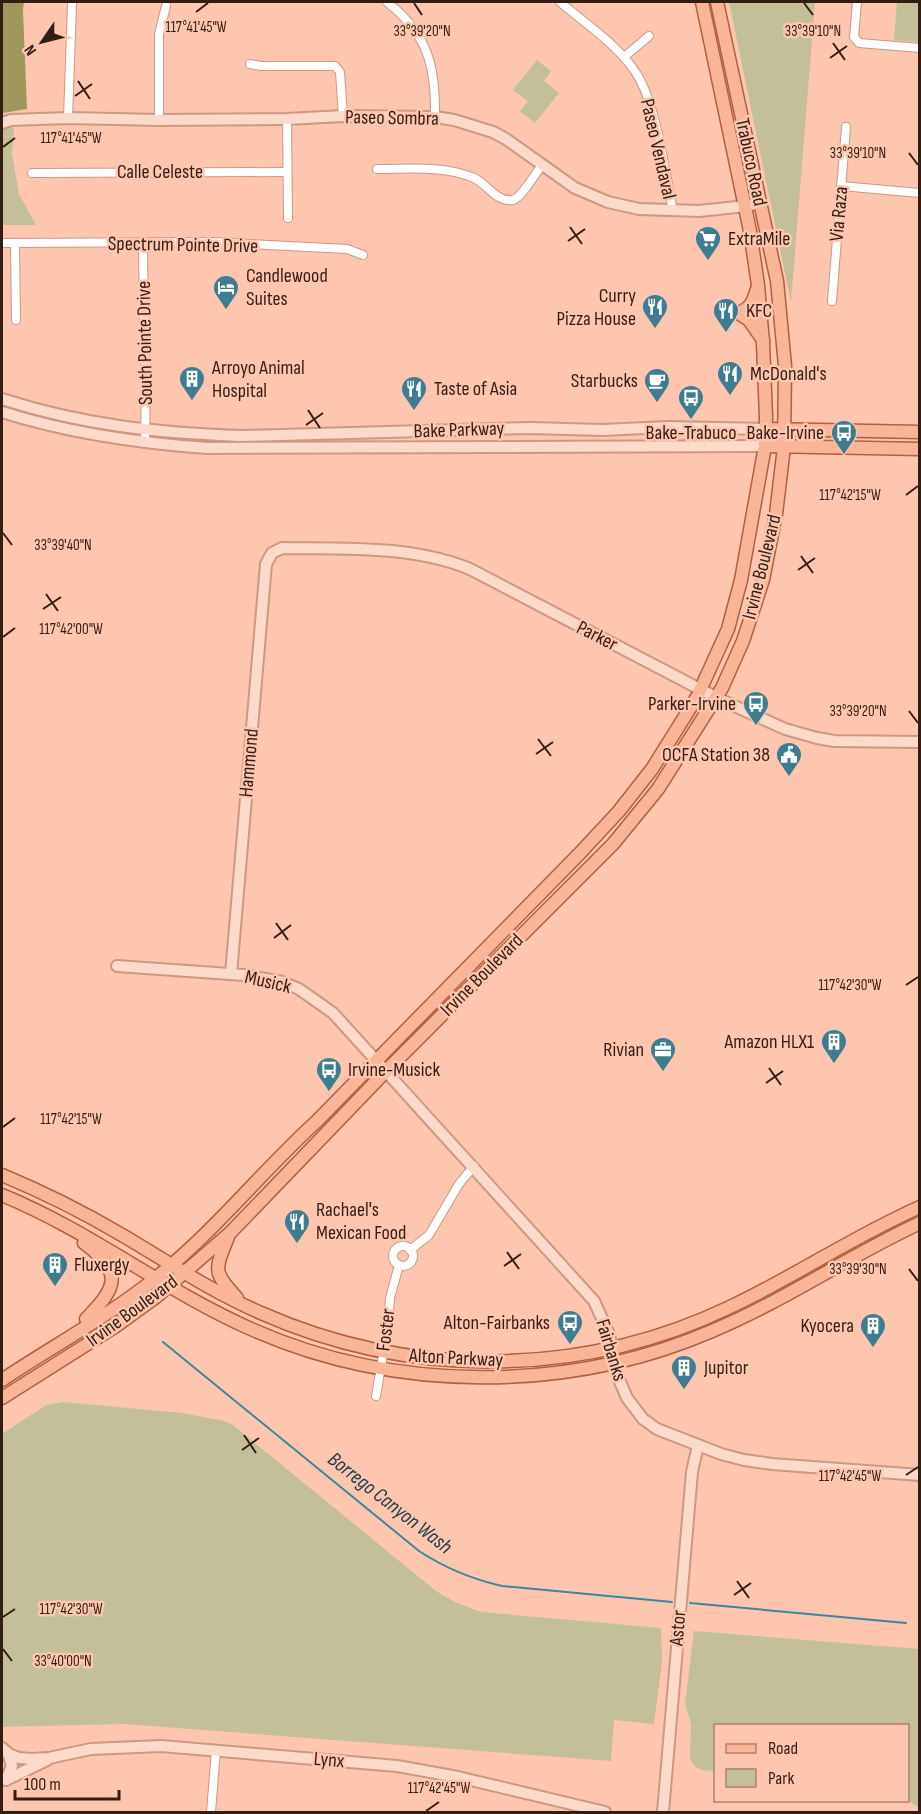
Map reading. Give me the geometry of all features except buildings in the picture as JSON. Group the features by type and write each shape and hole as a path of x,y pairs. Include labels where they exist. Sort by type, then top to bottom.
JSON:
{"main road":[{"name":"Trabuco Road","path":"702,2 746,206 758,285 763,340 766,429"},
{"name":"Trabuco Road","path":"717,2 777,281 785,366 784,430"},
{"path":"758,285 753,303 738,314 749,320 763,340"},
{"name":"Bake Parkway","path":"766,429 920,432"},
{"name":"Irvine Boulevard","path":"2,1380 156,1278 171,1265 262,1176 600,832 652,770 701,690 728,629 741,580 766,429"},
{"name":"Irvine Boulevard","path":"2,1398 116,1326 171,1286 230,1233 386,1071 613,844 658,789 717,698 743,641 763,580 776,514 784,430"},
{"name":"Bake Parkway","path":"765,446 920,449"},
{"name":"Alton Parkway","path":"2,1175 53,1197 95,1219 242,1304 306,1331 383,1352 424,1359 487,1362 544,1359 612,1348 675,1330 730,1308 920,1207"},
{"name":"Alton Parkway","path":"2,1196 77,1231 215,1311 270,1337 318,1353 381,1367 428,1374 492,1377 558,1373 615,1362 670,1347 732,1322 920,1223"},
{"path":"36,1211 98,1253 108,1264 111,1273 109,1292 105,1299 62,1341"},
{"path":"230,1233 218,1270 221,1281 242,1304"}],"street":[{"path":"387,2 414,27 428,54 436,88 435,117"},
{"name":"Paseo Vendaval","path":"560,2 624,57 635,70 648,96 673,211"},
{"path":"857,2 854,37 859,43 920,48"},
{"path":"68,118 72,4"},
{"path":"159,120 159,34 166,6"},
{"path":"624,57 650,36"},
{"path":"250,64 335,66 340,72 343,116"},
{"name":"Paseo Sombra","path":"2,123 12,120 68,118 159,120 343,116 435,117 483,128 506,139 575,188 608,202 639,209 673,211 699,211 760,203"},
{"path":"287,119 288,218"},
{"name":"Via Raza","path":"832,301 846,127"},
{"path":"377,170 436,169 458,172 477,179 501,199 510,201 517,199 542,165"},
{"name":"Calle Celeste","path":"32,173 287,172"},
{"path":"842,186 920,194"},
{"name":"Spectrum Pointe Drive","path":"2,243 213,242 347,249 363,255"},
{"path":"15,243 16,320"},
{"name":"South Pointe Drive","path":"143,244 146,437"},
{"name":"Bake Parkway","path":"2,399 146,437 207,448 765,446"},
{"name":"Bake Parkway","path":"2,412 77,431 146,437 530,429 687,427 766,429"},
{"name":"Parker","path":"272,553 282,548 392,551 450,561 470,569 701,690 769,722 817,738 843,741 920,742"},
{"name":"Hammond","path":"231,974 266,564 272,553"},
{"name":"Musick","path":"117,966 231,974 282,982 299,989 333,1013 386,1071"},
{"name":"Fairbanks","path":"386,1071 594,1301 603,1317 618,1377 627,1398 643,1419 657,1429 744,1460 920,1475"},
{"path":"410,1250 429,1235 459,1184 474,1167"},
{"path":"400,1247 410,1250 413,1257 410,1263 399,1265 394,1259 394,1252 400,1247"},
{"name":"Foster","path":"376,1395 388,1326 390,1298 399,1265"},
{"name":"Astor","path":"663,1812 692,1472 698,1445"},
{"name":"Lynx","path":"5,1751 19,1758 49,1758 91,1749 160,1746 398,1766 458,1777 605,1812"},
{"path":"211,1812 216,1750"},
{"path":"4,1782 12,1766 5,1751"},
{"name":"Lynx","path":"4,1782 49,1758"}],"green space":[{"path":"729,2 815,2 791,302"},
{"path":"897,2 919,2 919,42 894,40"},
{"path":"537,60 551,71 544,81 559,93 535,123 520,111 528,101 513,90"},
{"path":"4,122 14,129 12,154 19,194 36,225 2,225 2,127"},
{"path":"63,1402 182,1413 224,1421 233,1425 436,1591 455,1602 481,1612 661,1628 662,1662 654,1724 614,1720 611,1761 124,1724 2,1727 2,1434 46,1405"},
{"path":"694,1631 919,1649 919,1808 909,1801 909,1724 714,1724 714,1771 702,1770 694,1766 690,1758 691,1724 685,1704"}],"shaded area":[{"path":"2,2 24,2 27,109 3,113"}],"waterway":[{"name":"Borrego Canyon Wash","path":"163,1342 419,1551 439,1563 469,1576 502,1586 672,1602"},
{"name":"Borrego Canyon Wash","path":"690,1603 906,1623"}],"place":[{"name":"ExtraMile","path":"708,262"},
{"name":"Candlewood Suites","path":"226,311"},
{"name":"Curry Pizza House","path":"655,330"},
{"name":"KFC","path":"726,334"},
{"name":"McDonald's","path":"730,397"},
{"name":"Arroyo Animal Hospital","path":"192,402"},
{"name":"Starbucks","path":"657,404"},
{"name":"Taste of Asia","path":"414,412"},
{"name":"Bake-Trabuco","path":"691,421"},
{"name":"Bake-Irvine","path":"844,456"},
{"name":"Parker-Irvine","path":"756,727"},
{"name":"OCFA Station 38","path":"789,778"},
{"name":"Amazon HLX1","path":"834,1065"},
{"name":"Rivian","path":"663,1073"},
{"name":"Irvine-Musick","path":"329,1093"},
{"name":"Rachael's Mexican Food","path":"297,1245"},
{"name":"Fluxergy","path":"55,1288"},
{"name":"Alton-Fairbanks","path":"570,1346"},
{"name":"Kyocera","path":"873,1349"},
{"name":"Jupitor","path":"684,1391"}]}
